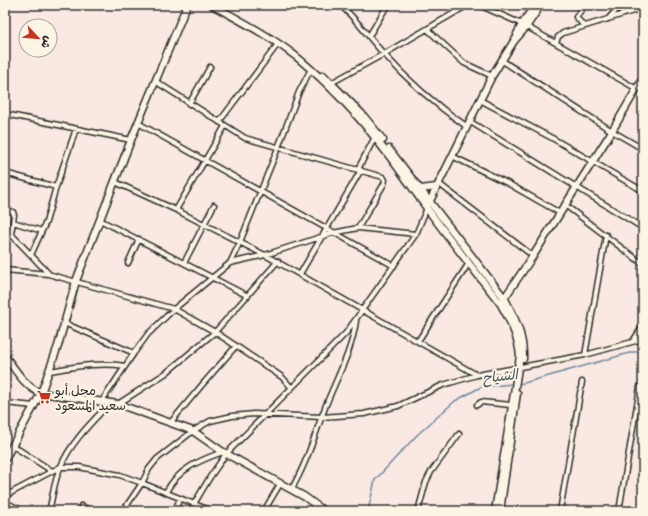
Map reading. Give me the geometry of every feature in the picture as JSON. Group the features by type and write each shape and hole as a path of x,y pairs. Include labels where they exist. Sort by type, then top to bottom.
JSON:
{"main road":[{"path":"5,459 41,393 76,281 186,5"},
{"path":"212,5 297,52 362,114 421,189 429,202 503,301 516,335 520,356 520,367 511,405 495,511"},
{"path":"221,5 290,52 346,104 375,137 469,263 503,301"},
{"path":"524,26 535,5"},
{"path":"427,208 467,124 492,76 524,26 541,5"},
{"path":"503,301 577,187 643,78"},
{"path":"421,189 431,189 437,185"},
{"path":"5,356 30,387 41,393 118,404 193,431 225,453 314,503 324,511"},
{"path":"500,511 516,388"},
{"path":"5,505 14,511"},
{"path":"5,505 20,511"}],"street":[{"path":"340,5 417,88 445,112 577,187 643,228"},
{"path":"369,36 384,10 389,5"},
{"path":"331,83 428,30 468,5"},
{"path":"480,5 556,43 637,89"},
{"path":"584,26 576,17 585,5"},
{"path":"607,20 621,5"},
{"path":"556,43 558,36 563,32 643,8"},
{"path":"428,30 461,60 470,66 492,76"},
{"path":"219,122 275,41"},
{"path":"501,60 643,148"},
{"path":"189,104 210,66"},
{"path":"102,401 148,334 230,263 278,148 299,92 310,69"},
{"path":"155,81 189,104 250,140 383,177 385,181 358,228"},
{"path":"480,100 552,138 643,191"},
{"path":"5,124 6,115 131,140"},
{"path":"138,123 394,266"},
{"path":"176,210 225,126"},
{"path":"31,255 50,209 76,129"},
{"path":"300,274 327,229 375,137"},
{"path":"452,156 509,184 560,212"},
{"path":"5,173 56,187"},
{"path":"115,182 176,210 265,255 478,375"},
{"path":"437,185 533,256"},
{"path":"184,263 214,205"},
{"path":"565,205 643,264"},
{"path":"194,504 225,453 339,341 416,234 427,208"},
{"path":"5,209 13,212 11,234 48,274"},
{"path":"100,220 248,296"},
{"path":"13,222 42,231"},
{"path":"230,263 265,255 333,233 358,228 416,234"},
{"path":"585,355 606,235"},
{"path":"128,262 139,239"},
{"path":"118,404 166,373 215,332 278,262"},
{"path":"418,341 469,263"},
{"path":"5,278 6,270 48,274 174,310 215,332 278,374 291,387"},
{"path":"291,490 306,461 322,417 352,344 356,319"},
{"path":"64,323 134,353"},
{"path":"633,341 643,326"},
{"path":"123,511 149,469 157,459 193,431 206,423 220,418 265,414 322,417 364,414 391,408 443,385 478,375 585,355 643,339"},
{"path":"171,422 236,346"},
{"path":"49,371 102,364 126,366"},
{"path":"560,511 582,382"},
{"path":"619,511 640,387"},
{"path":"477,406 481,402 511,405"},
{"path":"5,403 34,406"},
{"path":"49,511 60,467 80,438 110,403"},
{"path":"418,511 426,482 431,472 459,434"},
{"path":"13,446 52,471"},
{"path":"166,492 172,481 187,468 202,459 225,453"},
{"path":"5,496 60,467 69,466 86,468 142,482 212,511"},
{"path":"264,511 280,484"},
{"path":"174,511 180,498"},
{"path":"81,506 92,511"}],"waterway":[{"name":"الشياح","path":"517,384 633,352 643,351"},
{"name":"الشياح","path":"368,511 375,480 417,435 455,401 481,387 513,384"}],"place":[{"name":"محل أبو سعيد المسعود","path":"44,397"}]}
